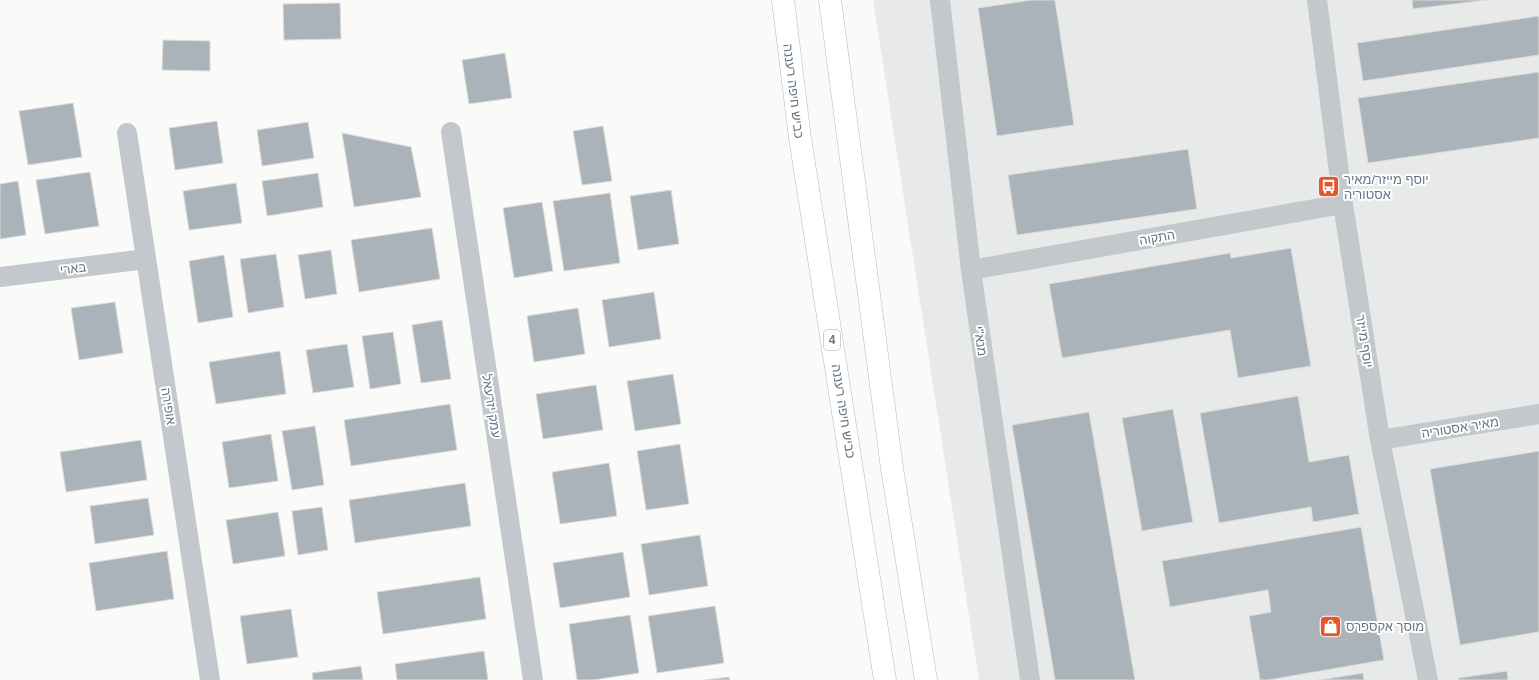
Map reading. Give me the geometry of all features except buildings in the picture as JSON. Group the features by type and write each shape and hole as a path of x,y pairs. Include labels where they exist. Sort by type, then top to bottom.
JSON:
{"highway":[{"name":"כביש חיפה רעננה","path":"783,0 800,138 885,680"},
{"path":"830,0 892,468 926,680"}],"street":[{"name":"מנא\"י","path":"940,0 971,270 1030,680"},
{"name":"יוסף מייזר","path":"1317,0 1343,204 1380,440 1428,680"},
{"name":"עמק יזרעאל","path":"451,132 533,680"},
{"name":"אופירה","path":"127,133 210,680"},
{"name":"התקוה","path":"971,270 1343,204"},
{"name":"בארי","path":"0,277 146,259"},
{"name":"מאיר אסטוריה","path":"1380,440 1539,414"}],"shaded area":[{"path":"873,0 1539,0 1539,680 979,680"}],"place":[{"name":"יוסף מייזר/מאיר אסטוריה","path":"1328,186"},
{"name":"מוסך אקספרס","path":"1330,626"}]}
